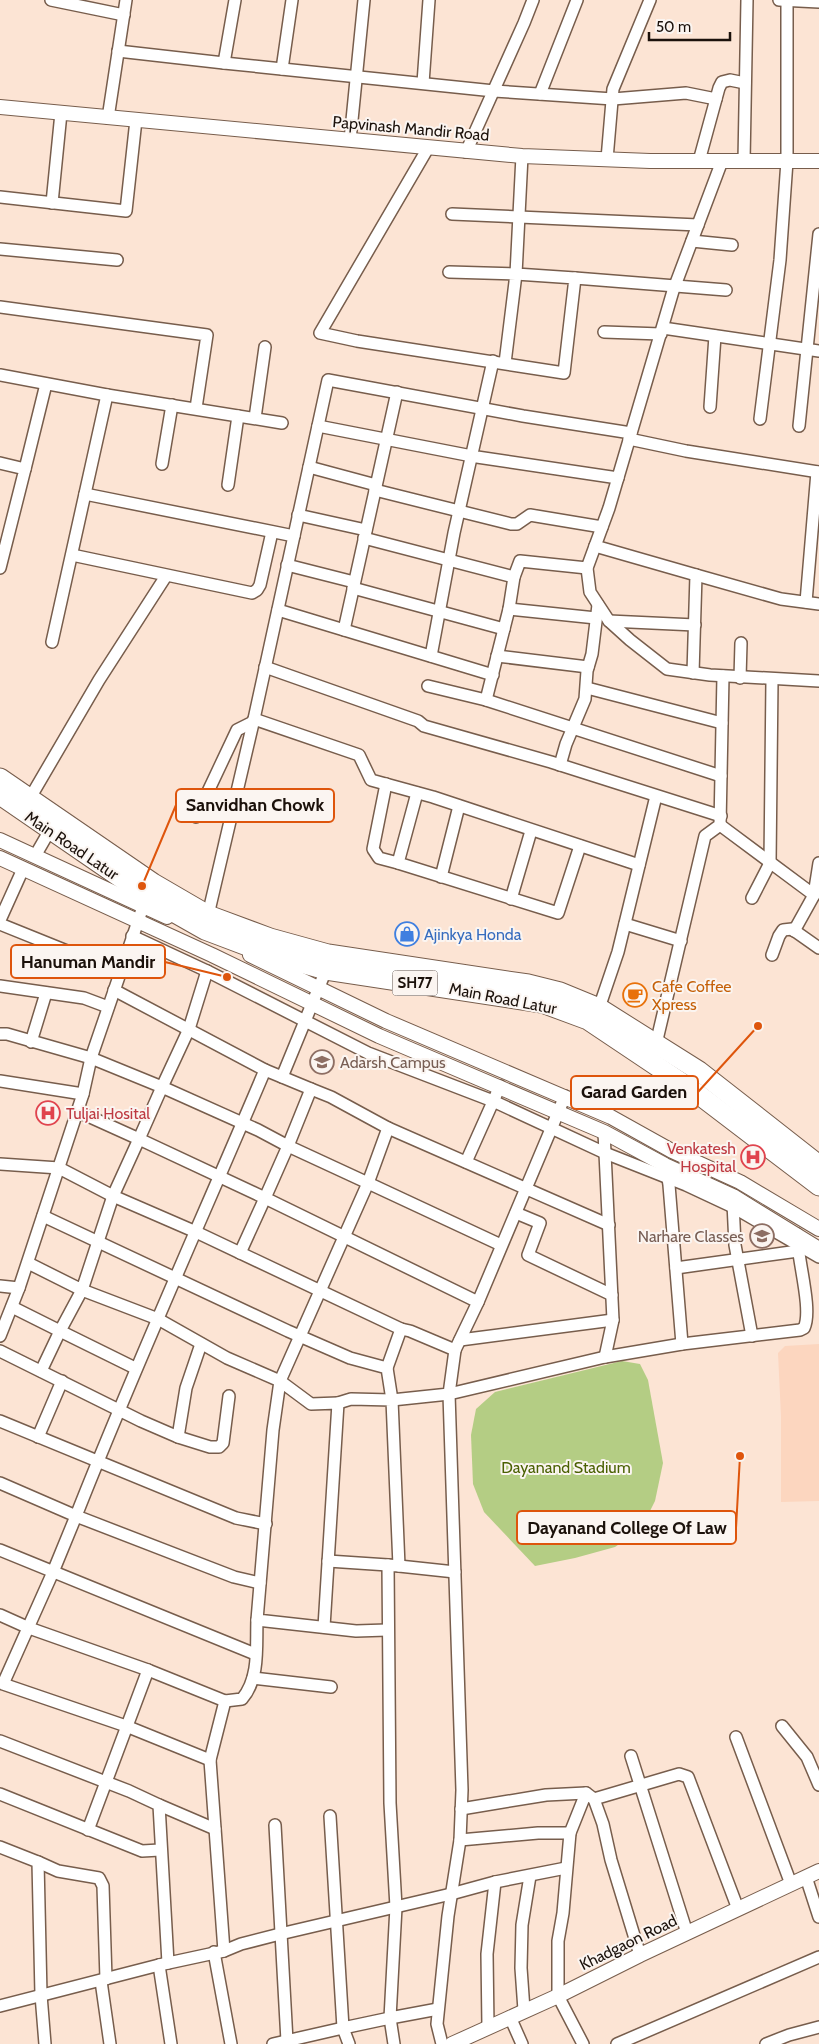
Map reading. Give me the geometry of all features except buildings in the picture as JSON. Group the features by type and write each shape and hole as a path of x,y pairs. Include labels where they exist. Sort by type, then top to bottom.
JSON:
{"main road":[{"name":"Main Road Latur","path":"0,778 30,798 147,895"},
{"name":"Main Road Latur","path":"0,795 147,895 206,926 263,952 326,970 542,1003 581,1016 694,1091 819,1186"},
{"name":"Main Road Latur","path":"206,926 270,938 328,954 528,984 560,992 599,1008 699,1071 819,1164"}],"street":[{"path":"108,118 126,0"},
{"path":"224,63 235,0"},
{"path":"282,69 292,0"},
{"path":"350,140 364,0"},
{"path":"423,83 429,0"},
{"path":"466,152 533,0"},
{"path":"540,94 577,0"},
{"path":"607,159 613,89 650,0"},
{"path":"744,161 747,0"},
{"path":"778,0 812,1"},
{"path":"760,419 780,260 787,161 787,0"},
{"path":"56,1 124,15"},
{"path":"118,51 494,91 612,99 686,93 716,98"},
{"path":"698,161 722,82 730,80 745,84"},
{"name":"Papvinash Mandir Road","path":"0,107 522,156 698,161 819,161"},
{"path":"52,203 61,113"},
{"path":"0,197 126,211 136,120"},
{"path":"428,148 320,333 357,341 564,373 575,278"},
{"path":"505,363 516,274 522,156"},
{"path":"722,161 675,287 618,478 586,568 590,592 609,621 667,669 740,678 819,681"},
{"path":"452,214 698,225"},
{"path":"799,426 819,234"},
{"path":"692,241 732,245"},
{"path":"0,249 116,260"},
{"path":"449,272 516,274 726,290"},
{"path":"0,307 207,335 196,408"},
{"path":"604,332 662,331 716,336 819,351"},
{"path":"710,407 716,336"},
{"path":"255,418 265,347"},
{"path":"432,656 459,511 492,361"},
{"path":"0,375 107,395 282,423"},
{"path":"200,949 278,610 328,380 630,436 686,451 818,472 816,532 806,602"},
{"path":"0,568 2,549 25,469 46,384"},
{"path":"344,630 397,392"},
{"path":"52,642 107,395"},
{"path":"162,464 172,405"},
{"path":"228,485 238,416"},
{"path":"318,426 472,456 618,478"},
{"path":"0,463 25,469"},
{"path":"309,467 375,488 512,524 517,524 530,515 602,527"},
{"path":"85,494 294,536"},
{"path":"298,514 449,562 514,577"},
{"path":"72,555 252,593 260,585 272,532"},
{"path":"595,546 781,599 819,604"},
{"path":"486,700 509,610 514,577 520,561 586,568"},
{"path":"287,565 504,629"},
{"path":"693,673 696,575"},
{"path":"30,798 99,680 166,576"},
{"path":"560,765 572,729 585,699 598,605"},
{"path":"278,610 493,675"},
{"path":"509,610 596,618"},
{"path":"609,621 695,624"},
{"path":"740,678 741,643"},
{"path":"498,656 588,667"},
{"path":"265,667 418,721 424,726 560,765 656,796 720,821 770,863 814,895"},
{"path":"656,1044 704,836 720,821 723,676"},
{"path":"752,898 770,863 772,680"},
{"path":"428,686 486,700 721,776"},
{"path":"587,688 722,723"},
{"path":"196,817 237,730 253,721 359,754 371,780 459,806 639,865"},
{"path":"386,784 373,850 380,858 558,913 580,846"},
{"path":"398,863 417,793"},
{"path":"599,1008 618,952 656,796"},
{"path":"441,877 459,806"},
{"path":"35,856 50,830"},
{"path":"511,899 531,831"},
{"path":"0,840 35,856 147,895 319,989 386,1021 611,1117 672,1150 740,1182 819,1229"},
{"path":"0,858 200,949 379,1036 604,1132 666,1171 733,1202 819,1257"},
{"path":"794,931 814,895 819,863"},
{"path":"0,920 23,869"},
{"path":"0,1336 20,1288 77,1111 91,1058 147,895"},
{"path":"0,924 119,972"},
{"path":"625,924 681,941"},
{"path":"772,956 783,930 794,931 819,948"},
{"path":"132,936 207,971 368,1053 493,1102 605,1153 666,1171"},
{"path":"282,1077 326,970"},
{"path":"41,1371 82,1290 114,1196 189,1029 207,971"},
{"path":"0,986 84,998 108,1007"},
{"path":"114,990 265,1070 331,1097 388,1128 609,1225"},
{"path":"31,1042 46,993"},
{"path":"0,1039 0,1034 7,1034 91,1058 242,1124 501,1245"},
{"path":"210,1760 126,1726 1,1686 53,1572 135,1368 176,1278 265,1070"},
{"path":"0,1081 82,1094"},
{"path":"466,1162 500,1086"},
{"path":"240,1253 288,1146 311,1089"},
{"path":"442,2044 437,2024 438,2009 460,1840 461,1809 449,1394 457,1345 478,1302 565,1096"},
{"path":"77,1111 345,1236 478,1302"},
{"path":"0,1615 29,1628 148,1670 225,1701 242,1699 247,1693 254,1678 273,1430 280,1381 368,1183 388,1128"},
{"path":"604,1132 613,1320 605,1357"},
{"path":"0,1164 59,1168 114,1196 196,1232 401,1328 457,1345 613,1320"},
{"path":"666,1171 682,1344"},
{"path":"733,1202 737,1259 752,1336"},
{"path":"516,1213 540,1223 528,1255 612,1295"},
{"path":"43,1216 300,1336 350,1358 387,1368"},
{"path":"676,1268 737,1259 797,1243 819,1249"},
{"path":"28,1263 82,1290 158,1319 201,1344 280,1381 311,1404 351,1400 392,1400 449,1394 605,1357 682,1344 804,1328 808,1316 797,1243"},
{"path":"0,1286 20,1288"},
{"path":"12,1307 135,1368"},
{"path":"394,2044 390,2018 396,1907 390,1804 387,1630 393,1566 392,1400 387,1368 401,1328"},
{"path":"178,1437 186,1388 201,1344"},
{"path":"0,1351 178,1437 210,1447 220,1446 223,1443 229,1396"},
{"path":"38,1437 62,1381"},
{"path":"324,1627 338,1402"},
{"path":"0,1421 236,1518 266,1524"},
{"path":"0,1483 76,1516 224,1574 260,1583"},
{"path":"0,1550 255,1654"},
{"path":"328,1561 454,1572"},
{"path":"257,1620 356,1631 387,1630"},
{"path":"88,1830 104,1781 148,1670"},
{"path":"254,1678 331,1687"},
{"path":"225,1701 210,1760 219,1952 232,2044"},
{"path":"782,1726 807,1758 819,1785"},
{"path":"736,1737 791,1884"},
{"path":"0,1741 104,1781 214,1830"},
{"path":"631,1756 687,1933"},
{"path":"461,1809 546,1795 590,1796 640,1786 679,1774 688,1777 738,1909"},
{"path":"0,1794 142,1851 160,1850"},
{"path":"583,2044 558,1996 558,1941 563,1913 570,1833 590,1796"},
{"path":"590,1796 603,1824 611,1860 640,1955"},
{"path":"159,1805 164,1964 171,2044"},
{"path":"330,1816 343,2028 349,2044"},
{"path":"275,1825 287,2041"},
{"path":"460,1840 538,1832 570,1833"},
{"path":"0,1847 58,1871 95,1877 101,1881 103,1886 104,1980 110,2044"},
{"path":"38,1862 41,1995 45,2044"},
{"path":"0,2006 164,1964 219,1952 240,1944 280,1934 452,1894 495,1882 566,1868"},
{"name":"Khadgaon Road","path":"452,2044 558,1996 640,1955 819,1871"},
{"path":"524,2010 520,1968 522,1925 530,1876"},
{"path":"806,1877 819,1917"},
{"path":"488,2027 486,1954 495,1882"},
{"path":"617,2044 819,1957"},
{"path":"273,2044 438,2009"},
{"path":"510,2017 522,2044"},
{"path":"766,2044 789,2034 819,2028"}],"shaded area":[{"path":"819,1344 819,1501 781,1502 781,1416 778,1353 785,1346"}],"green space":[{"name":"Dayanand Stadium","path":"622,1361 640,1364 648,1380 663,1463 655,1501 641,1529 615,1547 535,1566 484,1512 473,1484 471,1435 476,1409 495,1392"}],"place":[{"name":"Sanvidhan Chowk","path":"142,886"},
{"name":"Ajinkya Honda","path":"407,934"},
{"name":"Hanuman Mandir","path":"227,977"},
{"name":"Cafe Coffee Xpress","path":"635,995"},
{"name":"Garad Garden","path":"758,1026"},
{"name":"Adarsh Campus","path":"322,1062"},
{"name":"Tuljai Hosital","path":"48,1113"},
{"name":"Venkatesh Hospital","path":"753,1157"},
{"name":"Narhare Classes","path":"762,1236"},
{"name":"Dayanand College Of Law","path":"740,1456"}]}
